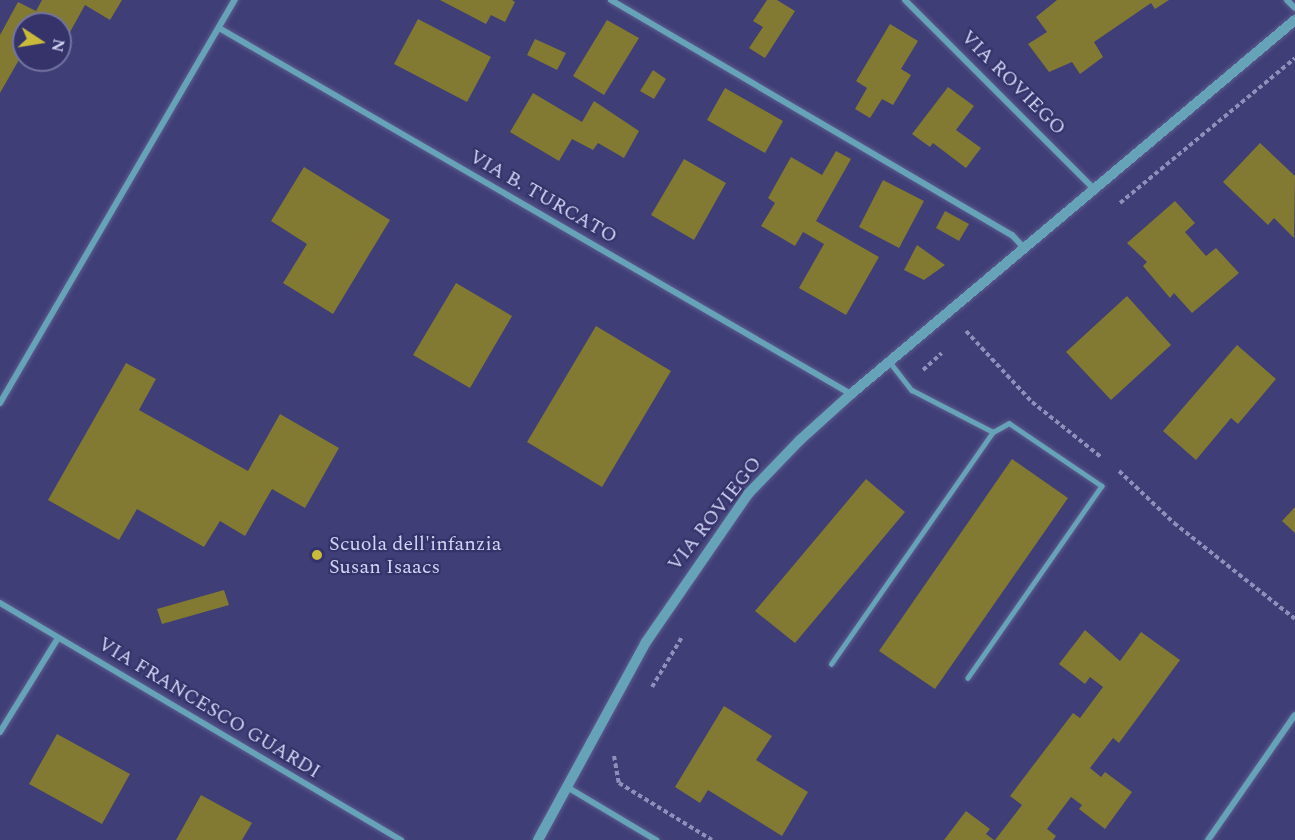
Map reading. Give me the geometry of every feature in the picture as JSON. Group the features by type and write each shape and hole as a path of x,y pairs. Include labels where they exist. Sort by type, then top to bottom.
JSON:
{"street":[{"path":"0,403 235,0"},
{"path":"611,0 1012,235 1025,249"},
{"name":"VIA ROVIEGO","path":"905,0 1095,190"},
{"path":"1287,0 1295,8"},
{"name":"VIA ROVIEGO","path":"538,840 646,642 712,543 756,487 851,394 889,361 1295,20"},
{"name":"VIA B. TURCATO","path":"219,28 851,394"},
{"name":"VIA FRANCESCO GUARDI","path":"0,603 402,840"},
{"path":"0,732 58,638"},
{"path":"1208,840 1295,715"},
{"path":"567,787 656,840"}],"lane":[{"path":"889,361 912,390 993,432"},
{"path":"831,664 993,432 1009,423 1102,486 968,678"}],"path":[{"path":"1112,210 1295,58"},
{"path":"957,339 975,324"},
{"path":"966,331 1032,402 1103,458"},
{"path":"923,370 949,347"},
{"path":"1112,466 1174,523 1295,619"},
{"path":"649,692 684,633"},
{"path":"614,750 613,764 619,783 712,840"}],"building":[{"path":"42,0 122,0 110,20 85,5 72,28 72,12 13,12 18,2 36,11"},
{"path":"440,0 512,0 515,2 505,22 491,15 486,24"},
{"path":"767,0 777,0 795,11 765,58 749,48 763,27 753,21"},
{"path":"1057,0 1169,0 1155,9 1151,3 1094,42 1103,57 1080,74 1072,62 1049,72 1028,44 1047,32 1036,17"},
{"path":"12,13 12,72 0,93 0,35"},
{"path":"418,19 491,57 467,102 394,64"},
{"path":"607,20 639,38 604,95 573,76"},
{"path":"890,24 918,41 901,69 911,75 893,105 882,99 870,118 855,109 867,88 856,81"},
{"path":"535,39 566,53 557,70 527,55"},
{"path":"653,70 666,79 654,99 640,91"},
{"path":"948,87 974,106 956,130 981,148 966,168 933,143 930,147 912,134"},
{"path":"725,88 783,121 765,153 707,120"},
{"path":"533,93 582,122 594,101 639,131 624,158 598,143 593,150 572,139 559,161 510,132"},
{"path":"1260,143 1295,176 1294,238 1274,218 1268,225 1223,182"},
{"path":"836,151 851,159 816,221 879,257 846,315 799,288 824,244 803,232 795,246 761,226 775,203 768,198 791,157 822,175"},
{"path":"684,159 726,183 694,240 651,215"},
{"path":"304,167 390,220 333,314 283,283 307,244 271,221"},
{"path":"883,180 924,201 899,248 859,227"},
{"path":"1175,201 1195,223 1185,232 1206,256 1216,248 1239,273 1192,313 1174,293 1170,298 1143,266 1147,262 1127,243"},
{"path":"945,211 969,224 959,241 936,228"},
{"path":"917,245 945,265 924,280 904,270"},
{"path":"456,283 512,316 470,388 413,355"},
{"path":"1127,296 1171,345 1111,400 1066,352"},
{"path":"596,326 671,371 602,487 527,442"},
{"path":"1237,345 1276,379 1238,424 1231,418 1196,460 1163,431"},
{"path":"126,363 156,379 139,410 248,471 280,414 339,448 305,508 272,489 245,536 220,521 204,547 137,509 119,540 48,500"},
{"path":"1012,459 1068,498 935,689 879,651"},
{"path":"866,479 905,512 795,643 755,611"},
{"path":"1295,507 1295,533 1282,521"},
{"path":"224,590 229,605 162,624 157,609"},
{"path":"1085,630 1120,661 1141,632 1180,660 1119,743 1113,738 1090,768 1101,777 1105,772 1132,792 1105,829 1079,809 1082,805 1071,797 1047,829 1056,836 1053,840 995,840 1022,805 1010,796 1073,713 1080,718 1103,687 1090,677 1085,684 1059,664"},
{"path":"724,706 772,736 756,760 808,792 782,836 708,790 700,803 675,787"},
{"path":"57,734 130,774 102,824 29,784"},
{"path":"201,795 252,823 242,840 176,840"},
{"path":"966,811 990,829 986,834 994,840 944,840"}],"place":[{"name":"Scuola dell'infanzia Susan Isaacs","path":"317,555"}]}
